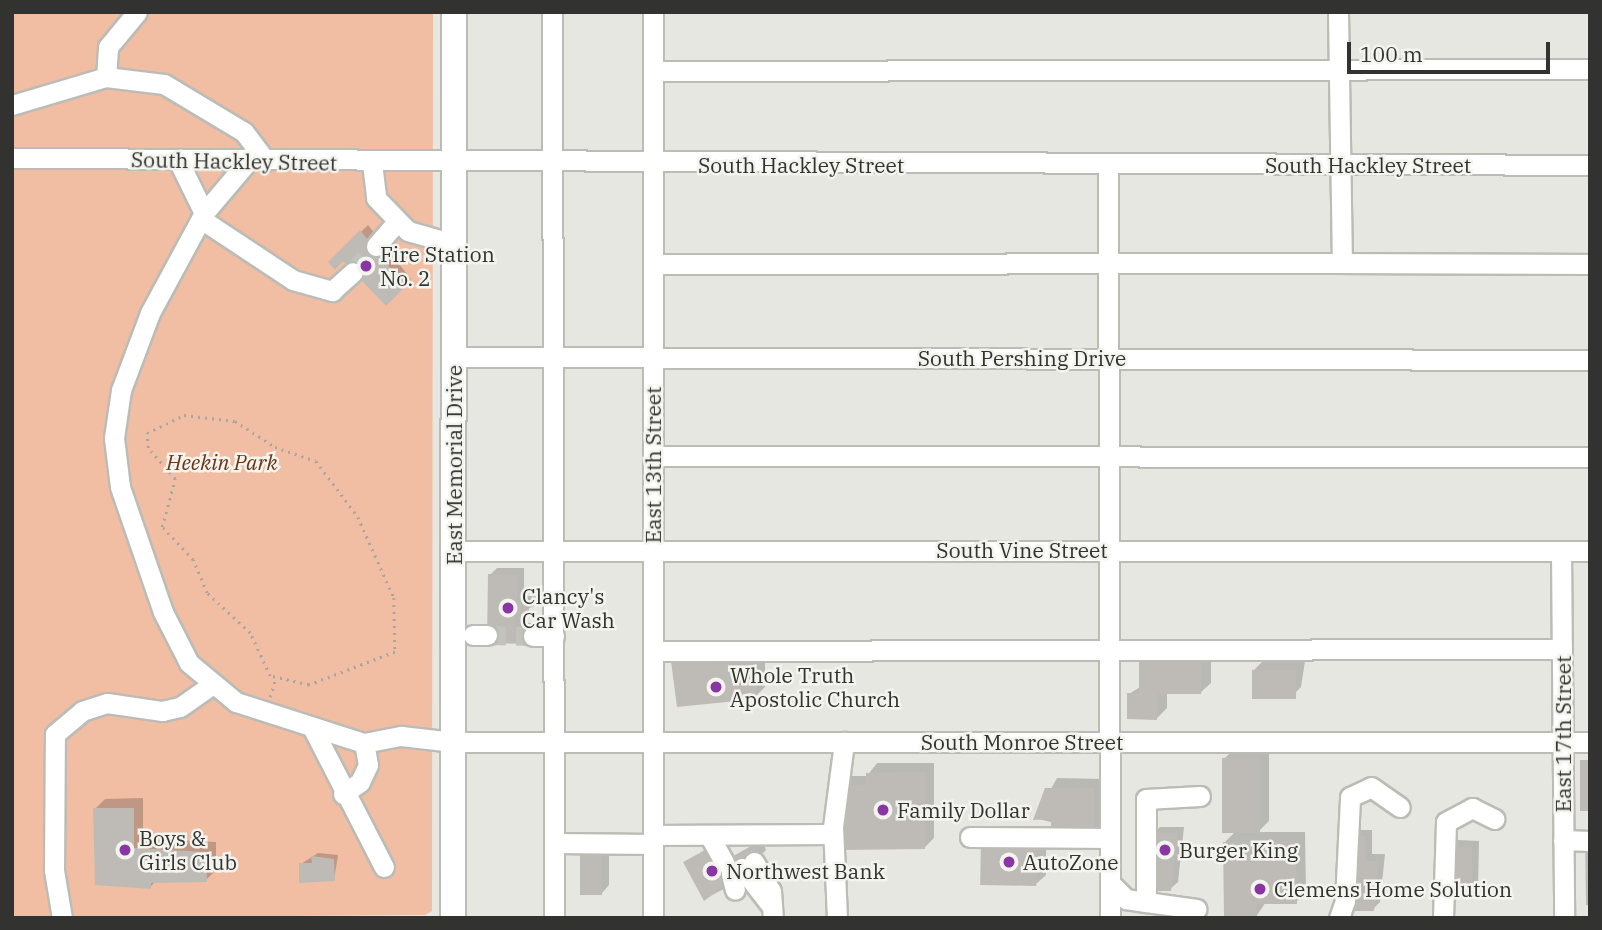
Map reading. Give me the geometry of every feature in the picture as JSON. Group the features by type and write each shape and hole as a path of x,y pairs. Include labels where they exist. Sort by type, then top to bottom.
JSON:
{"main road":[{"name":"East Memorial Drive","path":"453,918 454,12"}],"street":[{"path":"106,77 108,47 137,12"},
{"path":"552,12 555,359 554,918"},
{"name":"East 13th Street","path":"653,12 653,918"},
{"path":"1338,12 1342,263"},
{"path":"653,71 1590,69"},
{"path":"12,106 106,77 164,84 244,132 257,161 203,216 150,313 121,390 114,438 120,487 163,612 189,663 211,686 236,702 313,729 364,743 368,765 360,782 344,794"},
{"name":"South Hackley Street","path":"12,158 653,165 1590,165"},
{"path":"178,160 203,216 293,280 332,291 353,272"},
{"path":"372,163 376,198 398,221 421,239 454,243"},
{"path":"1108,165 1110,918"},
{"path":"376,246 398,221"},
{"path":"653,264 1590,264"},
{"name":"South Pershing Drive","path":"454,357 1590,360"},
{"path":"653,456 1590,457"},
{"name":"South Vine Street","path":"454,551 1590,551"},
{"name":"East 17th Street","path":"1561,551 1564,918"},
{"path":"533,636 554,636"},
{"path":"653,651 1110,646 1562,649"},
{"path":"62,918 54,870 55,734 82,711 107,703 171,709 211,686"},
{"path":"313,729 344,794 384,867"},
{"name":"South Monroe Street","path":"364,743 401,736 454,742 1590,742"},
{"path":"836,918 833,834 844,742"},
{"path":"1339,918 1345,901 1350,797 1371,787 1400,807"},
{"path":"1146,902 1146,799 1200,796"},
{"path":"1443,918 1446,822 1472,808 1495,819"},
{"path":"555,843 653,839 734,857 833,834"},
{"path":"970,837 1110,838"},
{"path":"1563,840 1590,841"},
{"path":"734,857 771,891 772,912"},
{"path":"1110,883 1126,900 1196,909"}],"path":[{"path":"184,415 234,421 275,447 314,459 358,517 397,606 398,647 296,686 270,677 250,633 207,593 193,560 165,532 162,514 175,479 146,443 154,426 184,415"}],"green space":[{"name":"Heekin Park","path":"12,12 433,12 432,911 425,915 12,918"}],"building":[{"name":"Fire Station No. 2","path":"360,230 405,287 386,306 343,261 335,270 328,262"},
{"name":"Clancy's Car Wash","path":"488,574 517,575 517,602 529,602 529,614 515,614 515,630 533,630 533,644 487,643"},
{"path":"1139,651 1202,652 1201,694 1158,694 1157,720 1127,719 1127,693 1139,693"},
{"name":"Whole Truth Apostolic Church","path":"670,654 707,654 707,663 756,664 756,699 677,707"},
{"path":"1252,670 1296,670 1296,699 1252,699"},
{"name":"Clemens Home Solution","path":"1222,758 1260,758 1260,833 1222,833"},
{"path":"1580,760 1590,760 1590,811 1580,811"},
{"name":"Family Dollar","path":"925,772 925,849 840,850 840,785 866,785 866,773"},
{"path":"1045,788 1094,788 1094,835 1051,838 1051,819 1033,820"},
{"name":"Boys & Girls Club","path":"93,808 134,808 134,848 206,852 207,882 151,883 151,889 95,885"},
{"name":"Burger King","path":"1151,833 1178,833 1171,891 1151,891"},
{"path":"1350,836 1365,836 1366,861 1379,861 1374,911 1355,911"},
{"name":"AutoZone","path":"981,837 1037,838 1036,886 980,885"},
{"name":"Clemens Home Solution","path":"1296,841 1297,904 1257,904 1257,917 1224,917 1223,842"},
{"path":"1585,841 1590,841 1590,905 1586,905"},
{"name":"Northwest Bank","path":"754,846 760,858 704,901 683,862 711,847 720,865"},
{"path":"1449,847 1472,847 1472,899 1449,899"},
{"path":"580,855 602,855 602,895 580,895"},
{"path":"311,856 334,859 335,881 299,883 299,863 312,863"}],"tunnel":[{"path":"353,272 376,246"},
{"path":"487,635 533,636"}],"place":[{"name":"Fire Station No. 2","path":"366,266"},
{"name":"Clancy's Car Wash","path":"508,608"},
{"name":"Whole Truth Apostolic Church","path":"716,687"},
{"name":"Family Dollar","path":"883,810"},
{"name":"Boys & Girls Club","path":"125,850"},
{"name":"Burger King","path":"1165,850"},
{"name":"AutoZone","path":"1009,862"},
{"name":"Northwest Bank","path":"712,871"},
{"name":"Clemens Home Solution","path":"1260,889"}]}
